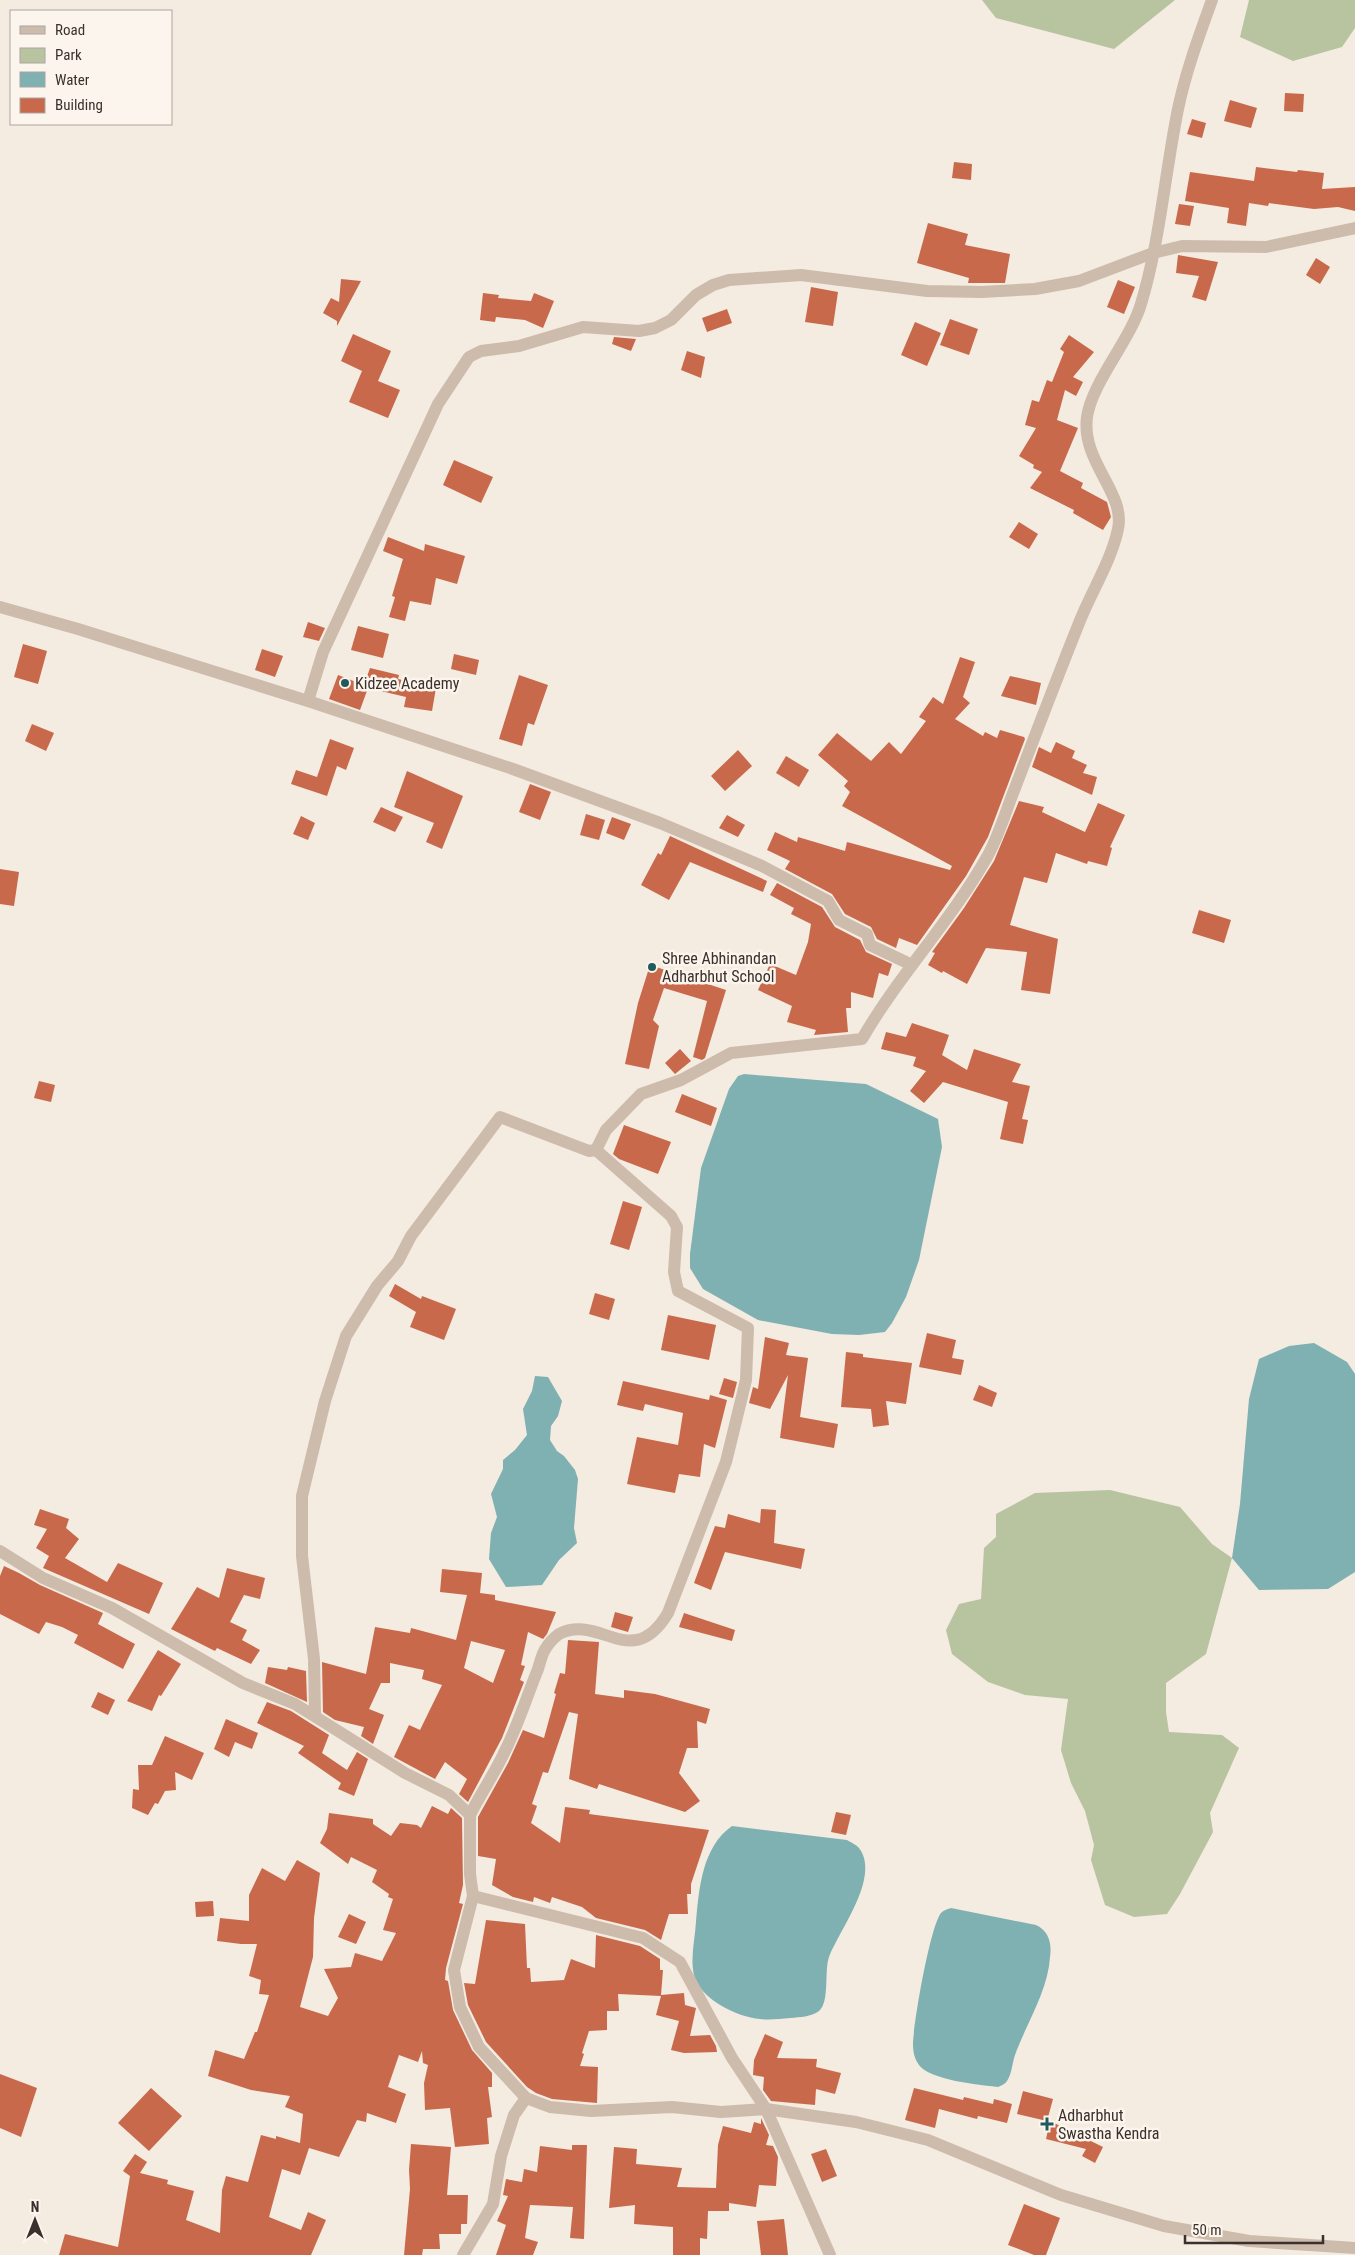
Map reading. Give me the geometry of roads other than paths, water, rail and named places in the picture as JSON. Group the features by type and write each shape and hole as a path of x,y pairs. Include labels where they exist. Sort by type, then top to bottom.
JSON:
{"street":[{"path":"596,1150 606,1130 641,1094 681,1080 730,1053 862,1039 883,1003 932,939 989,854 1079,622 1114,544 1119,526 1119,512 1114,497 1093,458 1086,432 1087,414 1092,397 1134,323 1141,305 1153,253 1178,108 1190,62 1212,0"},
{"path":"308,701 323,652 438,404 469,357 481,352 519,346 583,327 639,331 655,328 671,320 696,295 713,285 729,280 801,275 927,291 982,292 1035,289 1079,281 1153,253 1182,246 1266,247 1355,228"},
{"path":"0,607 78,629 308,701 513,770 660,823 762,866 828,901 839,920 868,934 870,945 912,965"},
{"path":"315,1715 314,1659 302,1556 302,1496 325,1400 346,1336 377,1286 398,1261 411,1236 500,1117 589,1151 596,1150 671,1216 676,1227 674,1272 678,1291 748,1328 746,1380 726,1462 668,1613 659,1629 647,1637 635,1640 615,1639 595,1632 574,1630 559,1635 545,1648 506,1750 470,1814 470,1874 473,1896 454,1970 460,2007 479,2047 526,2098 550,2107 591,2111 672,2107 721,2112 766,2109 856,2122 928,2140 1061,2195 1164,2226 1249,2241 1355,2248"},
{"path":"0,1552 43,1578 112,1608 243,1682 295,1704 315,1715 405,1773 449,1795 470,1814"},
{"path":"473,1896 643,1938 680,1962 732,2058 766,2109 830,2255"},
{"path":"463,2255 493,2204 502,2156 514,2114 526,2098"}],"water":[{"path":"744,1074 866,1084 938,1119 942,1147 919,1260 906,1297 885,1332 859,1335 832,1334 758,1320 703,1289 690,1268 690,1254 701,1168 729,1089 738,1076"},
{"path":"1314,1343 1347,1362 1355,1374 1355,1572 1328,1589 1259,1590 1232,1558 1240,1504 1249,1399 1259,1359 1289,1346"},
{"path":"535,1376 548,1377 562,1401 558,1416 551,1426 550,1440 557,1451 564,1456 575,1470 578,1479 574,1528 577,1543 559,1560 542,1585 506,1587 489,1559 491,1533 497,1517 491,1494 503,1469 503,1460 515,1450 527,1435 523,1409 532,1391"},
{"path":"732,1826 847,1840 858,1847 864,1860 865,1873 862,1888 829,1957 826,1994 819,2011 801,2017 751,2018 731,2011 711,1999 698,1984 694,1975 693,1955 701,1883 708,1857 714,1845"},
{"path":"951,1908 1036,1925 1049,1938 1051,1952 1041,1995 1015,2055 1009,2078 998,2087 956,2081 933,2074 919,2065 914,2054 913,2043 916,2015 932,1936 941,1913"}],"place":[{"name":"Kidzee Academy","path":"345,683"},
{"name":"Shree Abhinandan Adharbhut School","path":"652,967"},
{"name":"Adharbhut Swastha Kendra","path":"1047,2124"}]}
